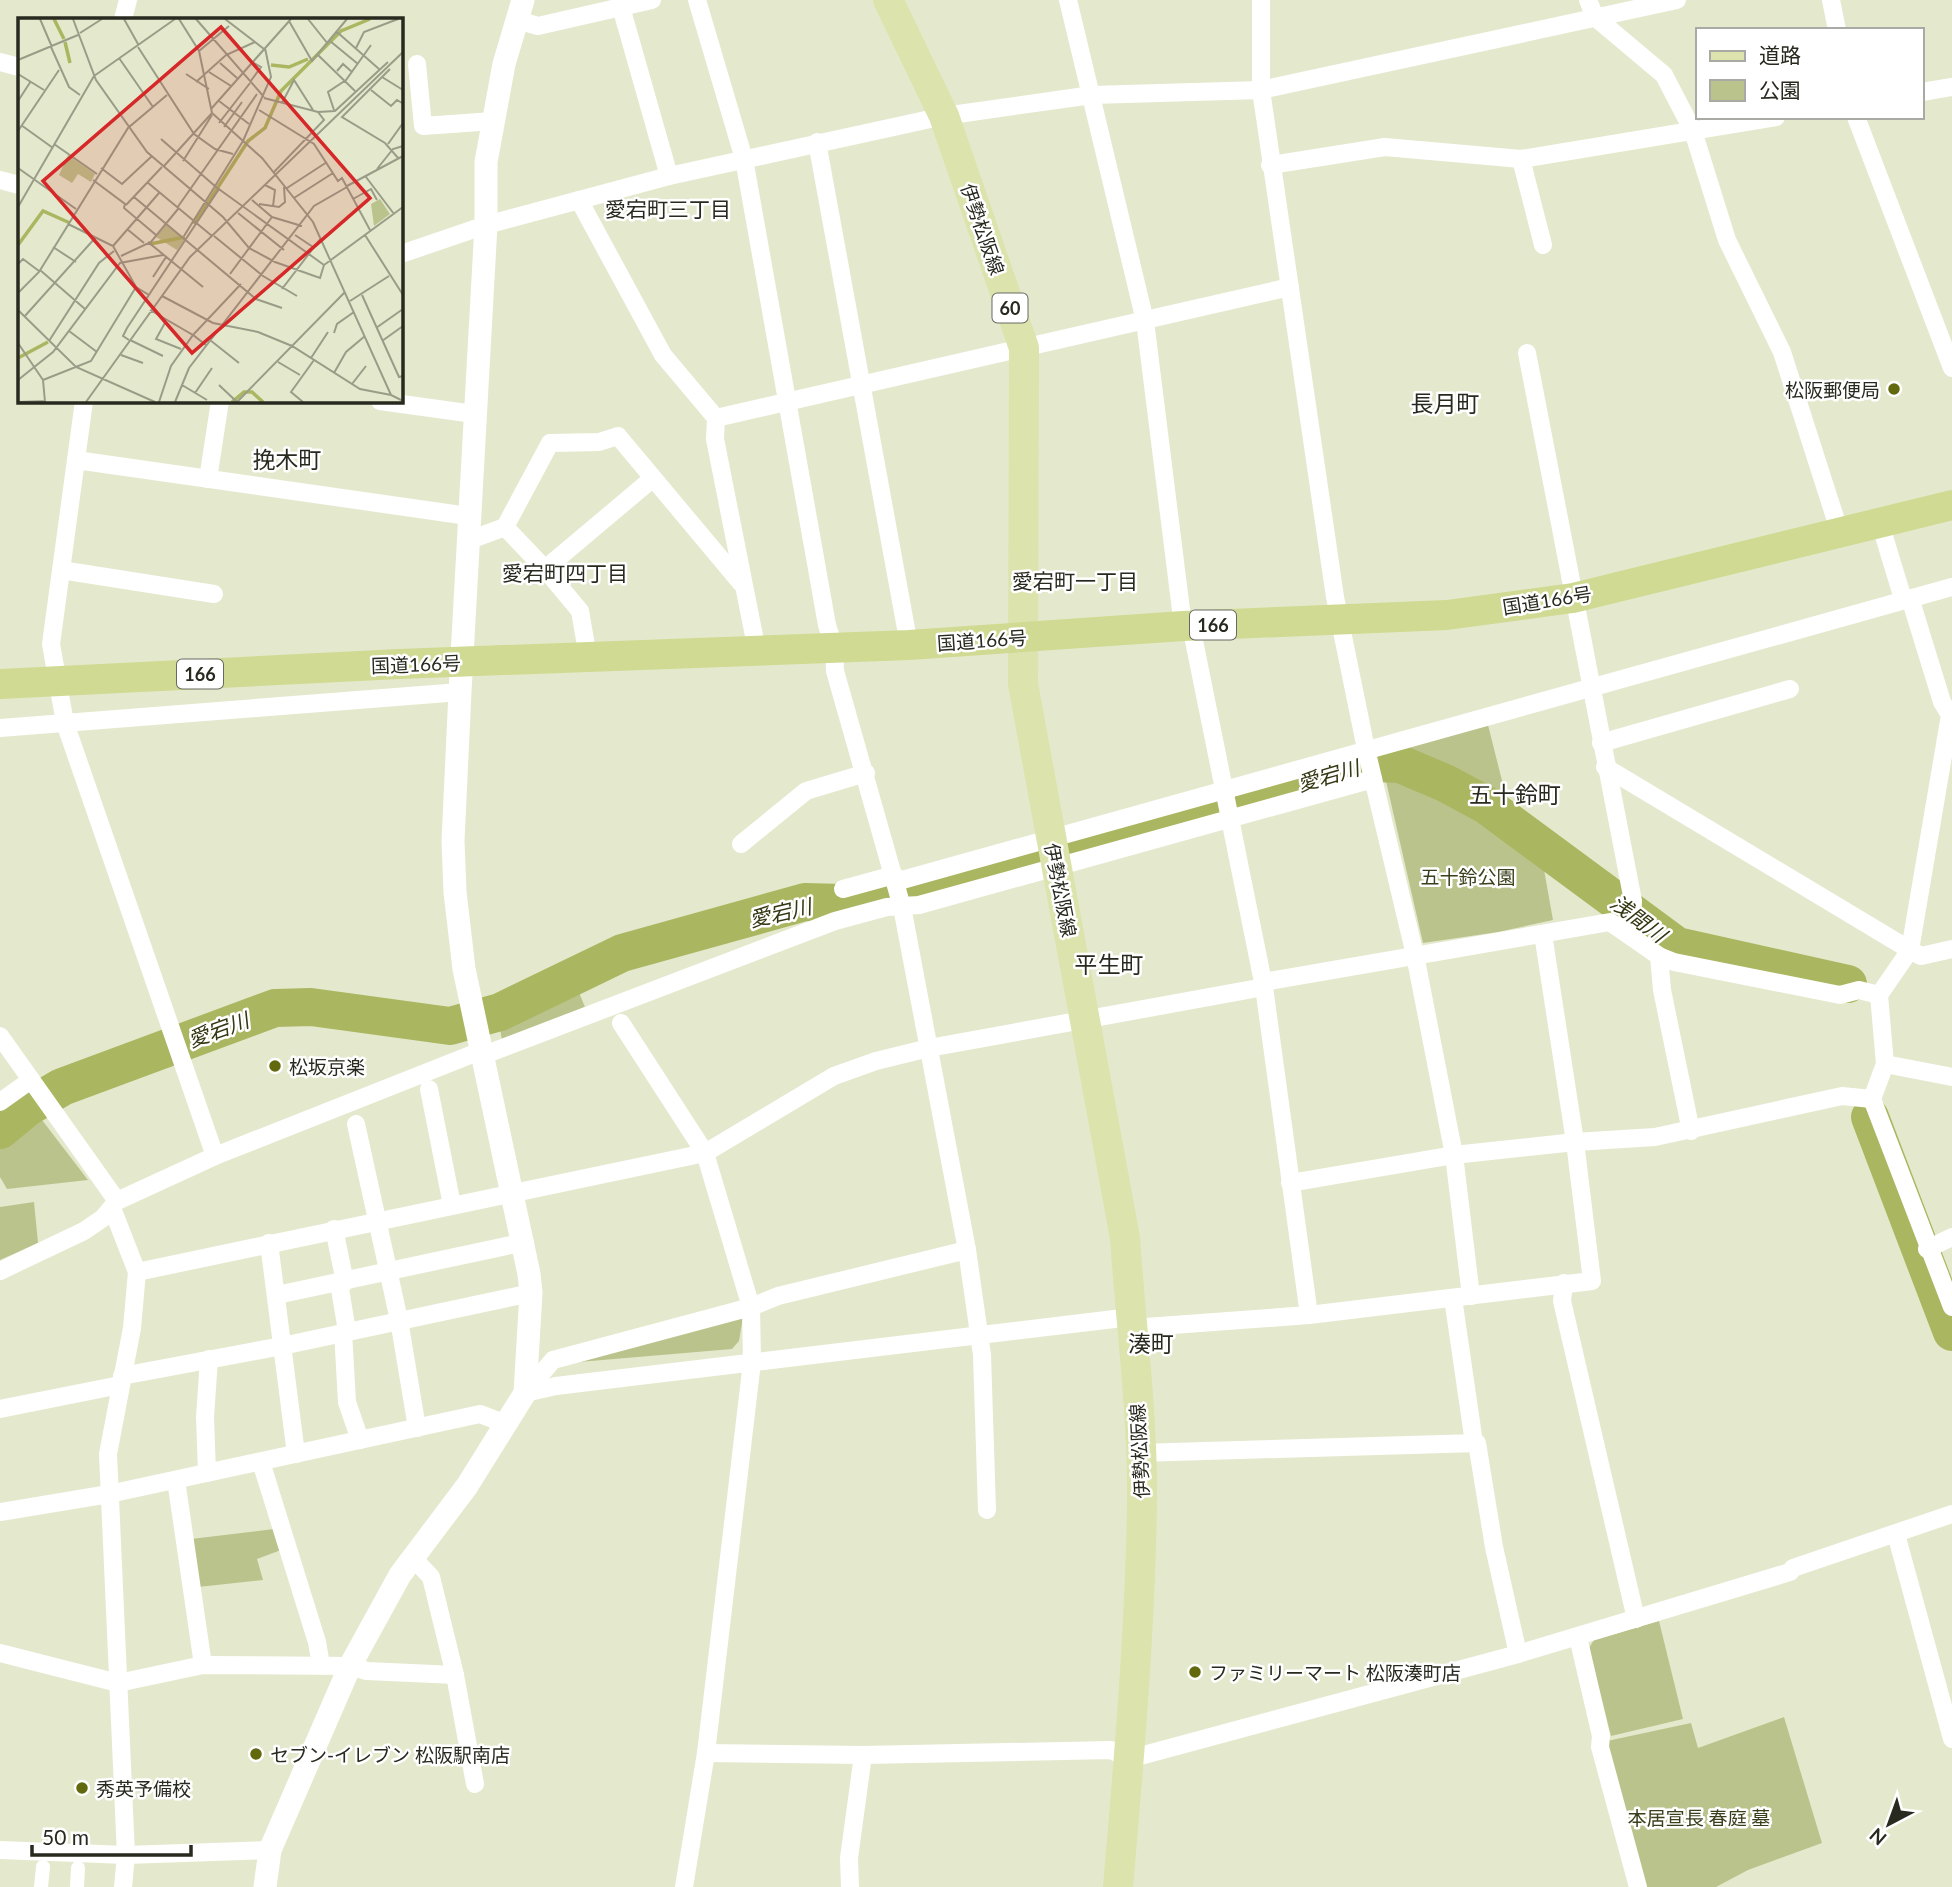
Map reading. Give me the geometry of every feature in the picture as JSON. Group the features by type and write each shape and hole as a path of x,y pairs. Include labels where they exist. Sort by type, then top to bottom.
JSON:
{"highway":[{"name":"国道166号","path":"0,684 399,664 909,645 1187,626 1447,615 1573,598 1952,505"}],"main road":[{"name":"伊勢松阪線","path":"888,0 944,116 1024,348 1023,684 1125,1238 1142,1502 1129,1759 1118,1887"}],"street":[{"path":"123,18 128,0"},
{"path":"525,1393 531,1293 525,1242 464,969 455,892 453,841 468,516 486,225 486,162 493,121 520,10 538,26 652,0"},
{"path":"697,0 744,159 827,625 834,647 835,671 898,890 929,1048 980,1334 987,1510"},
{"path":"1068,0 1145,321 1187,626 1263,985 1309,1315"},
{"path":"1261,0 1261,90 1270,165 1340,619 1373,779 1378,788 1415,956 1454,1155 1474,1443"},
{"path":"1588,0 1595,17 1664,75 1693,131 1727,240 1782,352 1840,533"},
{"path":"402,254 486,225 669,176 944,116 1092,95 1261,90 1677,0"},
{"path":"1831,0 1837,28"},
{"path":"621,7 669,176"},
{"path":"0,62 18,67"},
{"path":"417,64 423,126 493,121"},
{"path":"1924,92 1952,87"},
{"path":"1270,165 1385,147 1521,159 1764,119"},
{"path":"1857,119 1949,344 1952,368"},
{"path":"817,142 909,645"},
{"path":"1521,159 1543,245"},
{"path":"0,180 18,185"},
{"path":"579,200 663,355 716,418 715,439 741,583 757,651"},
{"path":"716,418 1290,287"},
{"path":"1527,353 1633,901 1631,935"},
{"path":"84,402 51,644 65,723 215,1156"},
{"path":"208,479 220,402"},
{"path":"387,402 474,414"},
{"path":"467,541 505,527 550,443 599,442 618,436 741,583"},
{"path":"76,460 468,516"},
{"path":"545,569 652,479"},
{"path":"1880,523 1942,702 1951,715 1910,950 1879,995 1885,1064 1872,1099 1927,1249 1952,1307"},
{"path":"505,527 580,611 588,657"},
{"path":"61,570 214,594"},
{"path":"843,889 898,890 1054,852 1223,789 1367,752 1590,686 1952,587"},
{"path":"1601,743 1790,689"},
{"path":"0,728 460,692"},
{"path":"1605,767 1921,956 1952,949"},
{"path":"741,844 806,791 866,774"},
{"path":"0,1271 84,1231 114,1204 215,1156 482,1046 835,921 898,890 1054,852 1229,817 1373,779"},
{"path":"137,1272 705,1153 834,1076 876,1061 929,1048 1610,922 1659,956 1674,962 1840,995 1859,990 1879,995"},
{"path":"525,1393 556,1386 980,1334 1131,1322 1309,1315 1592,1280 1575,1142 1544,934"},
{"path":"1659,956 1662,990 1690,1131"},
{"path":"621,1023 705,1153 751,1307 752,1362 706,1753 684,1887"},
{"path":"0,1036 114,1204 137,1272 132,1328 108,1454 126,1856 123,1887"},
{"path":"1885,1064 1952,1077"},
{"path":"0,1102 34,1085"},
{"path":"429,1089 452,1205"},
{"path":"1290,1183 1454,1155 1575,1142 1655,1138 1808,1102 1842,1096 1872,1099"},
{"path":"356,1124 399,1320 417,1428"},
{"path":"334,1229 342,1283 347,1402 360,1440"},
{"path":"1927,1249 1952,1237"},
{"path":"277,1295 525,1242"},
{"path":"269,1243 296,1454"},
{"path":"265,1887 270,1850 350,1666 400,1575 467,1486 525,1393 553,1360 751,1307 803,1289 967,1250"},
{"path":"1564,1283 1562,1300 1636,1619"},
{"path":"0,1409 209,1359 531,1293"},
{"path":"207,1473 209,1359"},
{"path":"2,1509 109,1494 480,1414 506,1424"},
{"path":"1139,1453 1477,1443 1494,1547 1518,1654"},
{"path":"261,1462 317,1642 321,1665"},
{"path":"176,1480 203,1665"},
{"path":"706,1753 863,1755 1111,1750 1129,1759 1578,1637 1790,1572 1794,1568 1952,1514"},
{"path":"1896,1534 1952,1739"},
{"path":"413,1558 431,1577 455,1675 475,1784"},
{"path":"1578,1637 1601,1736 1600,1747 1638,1887"},
{"path":"0,1653 118,1683 203,1665 350,1666 367,1671 455,1675"},
{"path":"850,1887 849,1858 863,1755"},
{"path":"0,1850 126,1856 270,1850"},
{"path":"41,1887 43,1867"},
{"path":"77,1887 78,1868"}],"green space":[{"name":"五十鈴公園","path":"1488,725 1517,840 1543,864 1553,920 1498,932 1423,943 1380,755"},
{"path":"575,983 585,1007 502,1040 498,1018"},
{"path":"42,1120 88,1180 7,1189 0,1177 0,1146"},
{"path":"34,1202 38,1243 0,1260 0,1207"},
{"path":"743,1317 739,1341 732,1349 579,1362"},
{"path":"274,1529 281,1550 257,1559 263,1580 198,1587 191,1539"},
{"path":"1659,1621 1683,1719 1611,1736 1589,1648 1594,1640"},
{"name":"本居宣長 春庭 墓","path":"1784,1717 1822,1843 1748,1870 1716,1887 1646,1887 1607,1741 1691,1723 1698,1748"}],"waterway":[{"name":"愛宕川","path":"0,1130 28,1107 62,1087 275,1008 311,1007 450,1026 500,1012 622,953 805,902 843,903 886,892 908,893 1373,763 1400,764 1445,783 1486,805 1677,946 1848,984"},
{"path":"1870,1117 1952,1332"}],"place":[{"name":"松阪郵便局","path":"1894,389"},
{"name":"松坂京楽","path":"275,1066"},
{"name":"ファミリーマート 松阪湊町店","path":"1195,1672"},
{"name":"セブン-イレブン 松阪駅南店","path":"256,1754"},
{"name":"秀英予備校","path":"82,1788"}],"district":[{"name":"愛宕町三丁目","path":"668,208"},
{"name":"長月町","path":"1445,403"},
{"name":"挽木町","path":"287,459"},
{"name":"愛宕町四丁目","path":"565,572"},
{"name":"愛宕町一丁目","path":"1075,580"},
{"name":"五十鈴町","path":"1515,794"},
{"name":"平生町","path":"1109,964"},
{"name":"湊町","path":"1151,1343"}],"water label":[{"name":"浅間川","path":"1639,918"}]}
